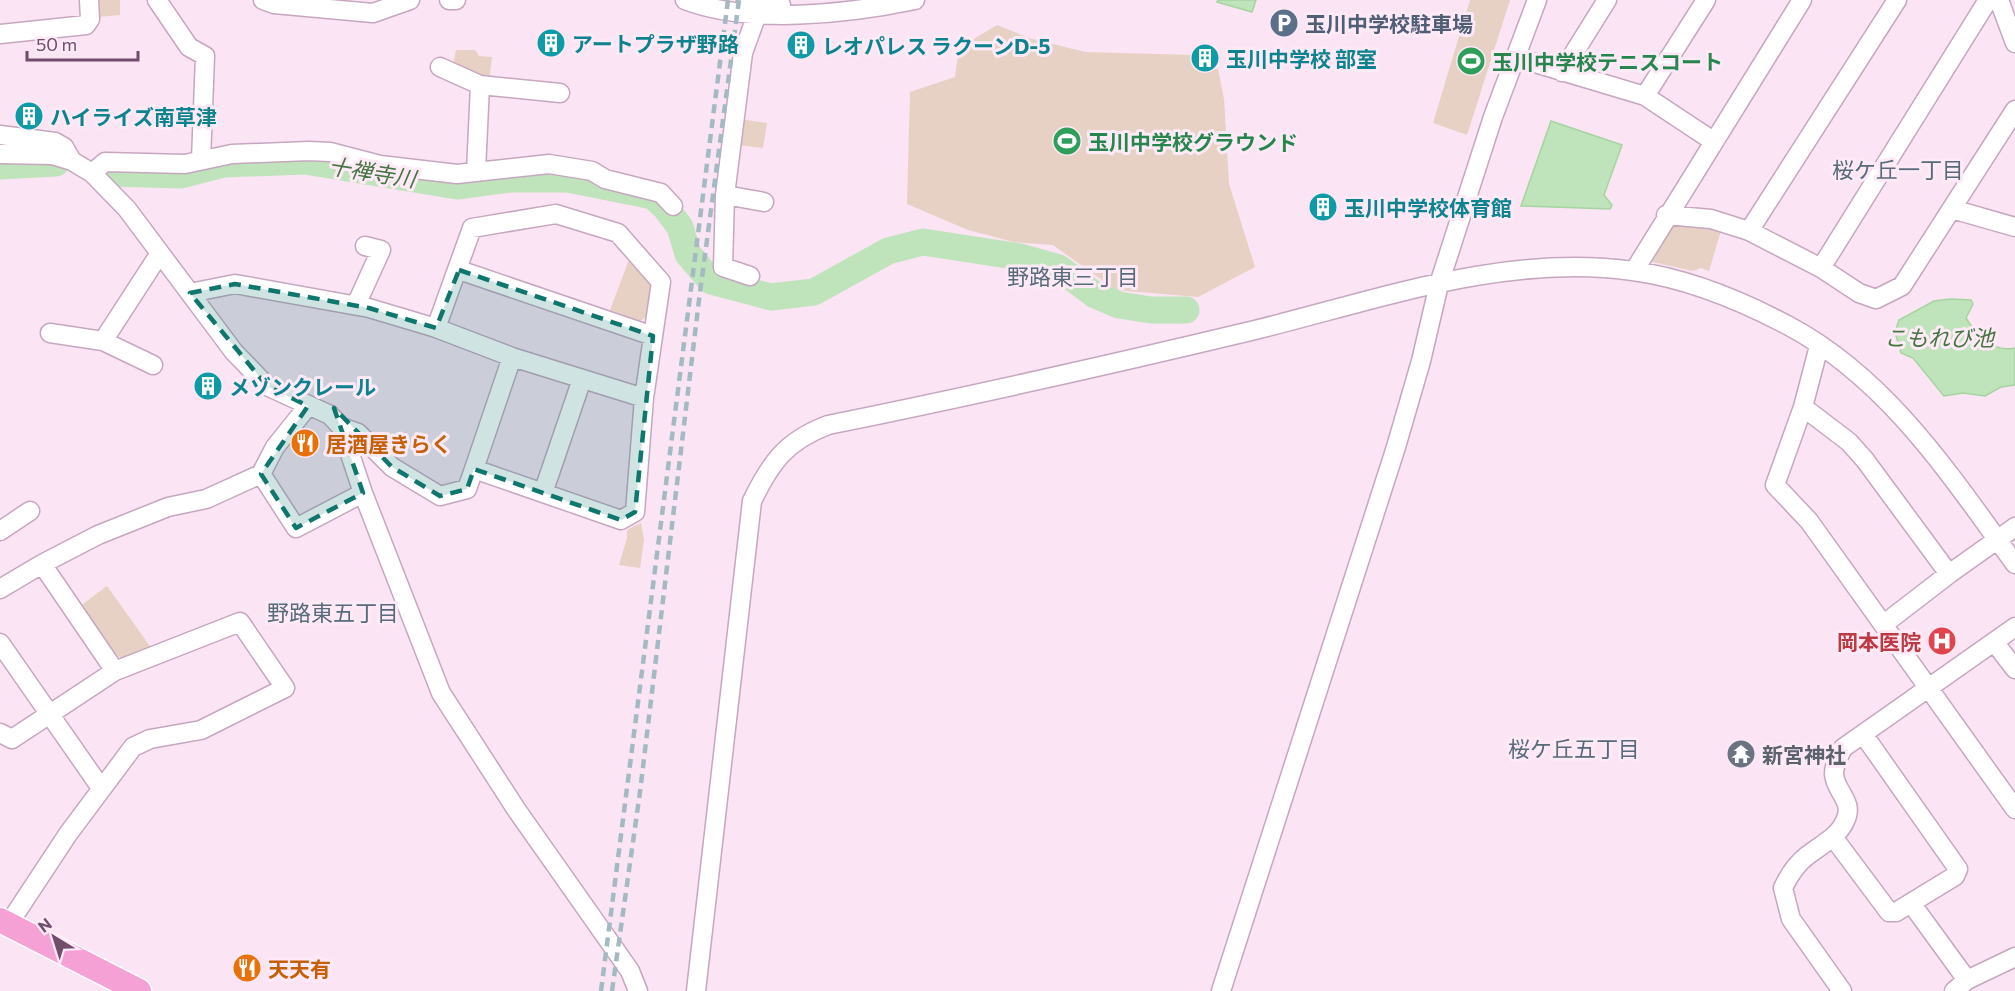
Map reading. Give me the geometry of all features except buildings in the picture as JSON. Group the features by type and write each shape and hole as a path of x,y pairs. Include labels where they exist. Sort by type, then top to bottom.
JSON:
{"main road":[{"path":"4,922 139,991"}],"street":[{"path":"0,34 86,25 90,19 89,0"},
{"path":"157,0 189,47 205,56 201,160"},
{"path":"263,0 373,13 410,0"},
{"path":"449,0 456,0"},
{"path":"685,0 716,9 813,6 847,11 915,0"},
{"path":"1221,991 1396,447 1421,361 1439,284 1515,57 1537,0"},
{"path":"1562,72 1607,0"},
{"path":"1645,96 1706,0"},
{"path":"1634,271 1666,215 1802,0"},
{"path":"1749,231 1897,0"},
{"path":"1821,268 1988,0"},
{"path":"1999,0 2015,43"},
{"path":"750,276 723,267 725,195 743,53 752,7"},
{"path":"1515,57 1645,96 1713,141"},
{"path":"440,67 480,85 560,93"},
{"path":"476,171 480,85"},
{"path":"1666,215 1711,219 1749,231 1821,268 1859,293 1876,299 1902,286 2015,110"},
{"path":"0,135 55,142 64,147 72,161"},
{"path":"92,173 105,162 185,164 232,154 309,151 330,152 380,165 457,174 549,164 592,171 604,179 661,193 673,206"},
{"path":"0,154 52,155 72,161 92,173 110,189 234,352 267,386 330,415 341,428 363,493 441,693 516,809 630,971 638,991"},
{"path":"725,195 764,202"},
{"path":"1952,209 2015,227"},
{"path":"436,328 459,270 472,228 556,214 618,233 661,282 644,398 635,512 621,520 474,469"},
{"path":"356,305 381,250 364,246"},
{"path":"103,341 160,253"},
{"path":"696,991 752,501 778,455 807,433 828,425 1134,359 1487,273 1569,268 1634,271 1692,286 1749,307 1791,327 1864,379 1908,422 2015,564"},
{"path":"459,270 653,336"},
{"path":"190,293 235,284 356,305 436,328 512,357 644,398"},
{"path":"50,333 103,341 153,365"},
{"path":"1819,346 1803,407 1775,485 1809,521 2015,809"},
{"path":"341,428 358,433 392,468 440,496 467,489 512,357"},
{"path":"543,493 582,379"},
{"path":"0,589 98,535 168,507 206,499 261,474 276,447 308,406"},
{"path":"1803,407 1849,442 1865,460 1949,574"},
{"path":"261,474 296,528 363,493"},
{"path":"0,531 30,511"},
{"path":"1884,624 2015,527"},
{"path":"42,564 115,671"},
{"path":"0,733 12,739 115,671 240,622 285,688 201,730 150,739 133,747 4,922"},
{"path":"1842,991 1791,920 1783,888 1790,872 1806,856 1833,837 1845,823 1849,812 1847,800 1834,775 1837,760 1844,748 2015,627"},
{"path":"0,643 101,788"},
{"path":"1995,643 2015,669"},
{"path":"1833,837 1889,912 1896,912 1956,876 1958,869 1863,734"},
{"path":"1911,903 1960,986 2015,957"}],"highlighted area":[{"path":"459,270 653,336 635,512 621,520 474,469 467,489 440,496 392,467 334,408 363,493 296,528 261,474 308,406 267,386 190,293 235,284 369,308 436,328"}],"shaded area":[{"path":"98,0 120,0 120,15 98,17"},
{"name":"玉川中学校テニスコート","path":"1470,0 1510,0 1467,135 1433,123"},
{"name":"玉川中学校グラウンド","path":"997,25 1029,38 1085,52 1194,55 1199,70 1218,69 1224,99 1229,184 1255,267 1198,297 1116,290 1053,245 1014,242 968,230 907,204 910,92 955,77 959,48"},
{"path":"456,50 475,50 479,56 492,57 489,82 453,66"},
{"path":"738,119 767,123 763,148 738,145"},
{"path":"1671,221 1722,227 1709,271 1701,268 1693,271 1648,261"},
{"path":"629,260 652,285 648,316 640,321 610,310"},
{"path":"641,523 644,540 640,568 619,565 627,530"},
{"path":"107,586 152,649 124,660 112,652 80,606"}],"water":[{"path":"1218,0 1256,0 1252,12 1217,2"},
{"path":"1551,121 1622,145 1604,195 1612,205 1610,209 1521,206"},
{"name":"こもれび池","path":"1971,300 1973,304 1966,318 1986,341 1999,348 2015,348 2015,385 2001,387 1985,396 1963,393 1944,396 1913,358 1901,353 1895,332 1899,320 1934,301"}],"waterway":[{"path":"106,173 181,175 224,164 305,161 457,186 510,179 568,179 653,196 665,207 680,227 688,254 711,281 771,297 814,292 888,251 923,242 1020,257 1059,268 1095,295 1119,305 1151,310 1186,310"},
{"name":"十禅寺川","path":"0,166 56,163"}],"railway":[{"path":"601,991 728,0"},
{"path":"612,991 640,792 699,300 739,0"}],"place":[{"name":"玉川中学校駐車場","path":"1284,23"},
{"name":"アートプラザ野路","path":"551,43"},
{"name":"レオパレス ラクーンD-5","path":"801,45"},
{"name":"玉川中学校 部室","path":"1205,58"},
{"name":"玉川中学校テニスコート","path":"1471,61"},
{"name":"ハイライズ南草津","path":"29,116"},
{"name":"玉川中学校グラウンド","path":"1067,141"},
{"name":"玉川中学校体育館","path":"1323,207"},
{"name":"メゾンクレール","path":"208,386"},
{"name":"居酒屋きらく","path":"305,443"},
{"name":"岡本医院","path":"1942,641"},
{"name":"新宮神社","path":"1741,754"},
{"name":"天天有","path":"247,968"}],"district":[{"name":"桜ケ丘一丁目","path":"1898,169"},
{"name":"野路東三丁目","path":"1073,276"},
{"name":"野路東五丁目","path":"333,612"},
{"name":"桜ケ丘五丁目","path":"1574,748"}]}
